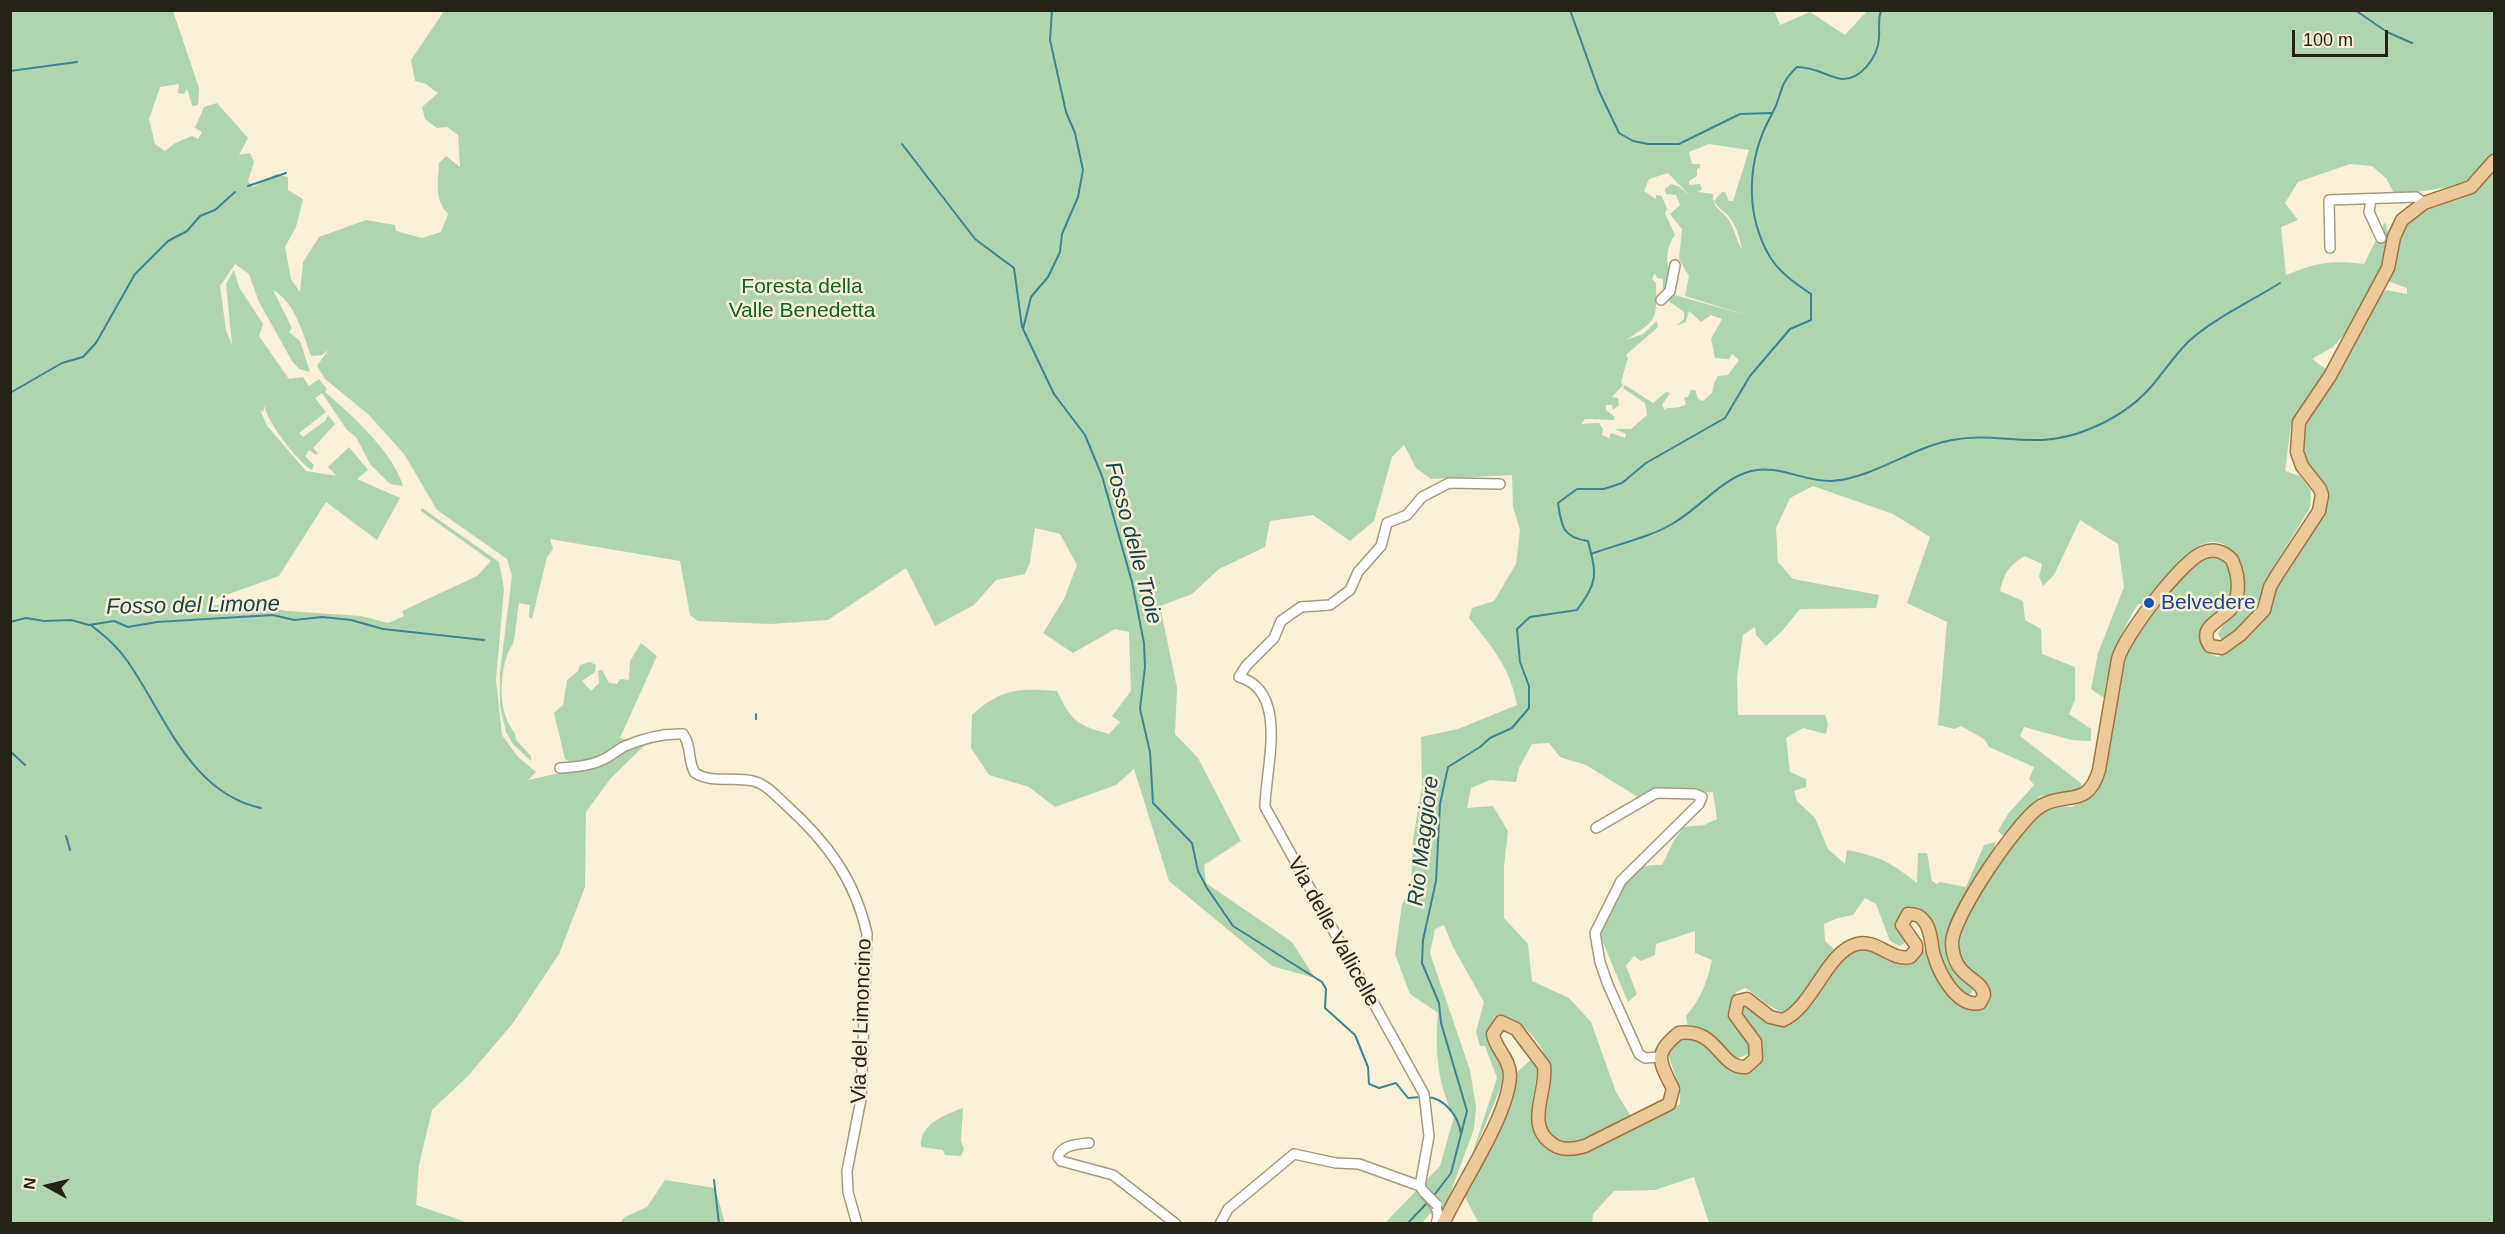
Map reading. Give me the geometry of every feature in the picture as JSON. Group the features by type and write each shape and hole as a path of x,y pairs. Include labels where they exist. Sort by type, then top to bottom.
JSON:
{"main road":[{"path":"1443,1224 1498,1116 1508,1089 1509,1065 1494,1039 1497,1024 1505,1023 1516,1029 1541,1058 1545,1071 1537,1119 1546,1139 1564,1148 1585,1146 1669,1104 1673,1089 1660,1063 1660,1057 1667,1043 1679,1033 1707,1038 1733,1065 1742,1067 1750,1065 1756,1058 1757,1048 1735,1014 1738,1001 1747,999 1770,1017 1784,1020 1795,1011 1834,962 1852,945 1868,944 1897,957 1910,957 1916,950 1916,945 1902,925 1908,914 1917,915 1926,922 1935,957 1952,990 1967,1002 1975,1004 1983,999 1982,988 1967,977 1956,963 1952,942 1958,919 1992,864 2032,814 2047,803 2083,795 2092,785 2099,770 2122,649 2149,609 2200,554 2215,551 2228,555 2235,567 2236,597 2227,613 2207,630 2206,636 2210,646 2222,648 2229,644 2264,610 2270,587 2322,503 2320,489 2302,466 2297,452 2298,428 2302,414 2330,376 2380,284 2388,268 2394,237 2402,220 2424,203 2471,187 2494,161"}],"street":[{"path":"2330,248 2329,200 2416,197 2424,203"},
{"path":"2371,199 2369,212 2382,238"},
{"path":"1661,300 1670,291 1675,265"},
{"name":"Via delle Vallicelle","path":"1422,1189 1429,1136 1424,1094 1265,807 1266,772 1273,728 1263,695 1249,680 1239,677 1246,666 1274,638 1281,621 1301,608 1330,605 1350,591 1358,572 1381,546 1388,523 1407,515 1422,497 1449,483 1500,484"},
{"name":"Via del Limoncino","path":"560,768 604,760 622,748 643,740 670,733 683,734 688,740 689,761 695,772 712,780 746,780 760,783 809,826 842,866 862,914 867,934 861,1099 847,1171 848,1192 857,1224"},
{"path":"1596,828 1656,794 1695,794 1702,797 1699,804 1622,881 1595,933 1600,963 1608,985 1639,1054 1645,1058 1660,1057"},
{"path":"1089,1143 1075,1144 1062,1150 1059,1157 1061,1161 1113,1176 1176,1224"},
{"path":"1220,1224 1228,1209 1294,1154 1336,1163 1359,1164 1422,1189 1437,1205 1439,1216 1436,1224"}],"green space":[{"name":"Foresta della Valle Benedetta","path":"1774,10 1780,25 1810,12 1845,35 1868,10 2494,11 2494,156 2463,186 2395,195 2386,178 2372,166 2350,164 2298,182 2285,203 2298,220 2281,227 2286,275 2324,263 2364,264 2385,222 2389,236 2379,276 2346,332 2333,347 2312,359 2326,369 2291,425 2285,471 2300,476 2311,491 2310,508 2271,571 2254,616 2227,639 2221,639 2218,634 2240,604 2243,591 2242,578 2234,554 2227,546 2217,542 2206,543 2193,550 2181,562 2150,605 2138,604 2115,650 2104,698 2091,689 2098,653 2124,587 2118,544 2080,520 2054,575 2043,586 2039,577 2042,564 2025,556 2008,570 2000,591 2023,601 2025,620 2041,629 2042,654 2075,667 2075,700 2069,714 2091,729 2091,741 2072,740 2024,727 2020,736 2082,784 2077,792 2040,796 2007,840 1998,831 2008,814 2034,785 2029,779 2034,767 1989,747 1984,739 1961,726 1955,729 1938,725 1947,622 1907,603 1930,537 1893,514 1813,486 1790,498 1776,528 1778,562 1793,579 1879,595 1876,608 1800,609 1766,646 1756,635 1755,627 1743,635 1737,677 1738,715 1825,715 1828,724 1826,734 1803,728 1786,738 1790,772 1806,779 1806,787 1794,791 1797,801 1815,818 1828,849 1845,864 1847,850 1869,855 1892,865 1917,883 1918,853 1927,853 1932,881 1937,884 1940,882 1966,887 1984,845 1995,842 1995,850 1956,911 1948,937 1952,952 1971,984 1973,990 1971,994 1963,994 1941,965 1934,946 1932,925 1926,915 1911,908 1902,913 1897,926 1906,943 1899,946 1890,941 1876,904 1865,898 1853,915 1824,924 1825,941 1835,950 1806,993 1791,1007 1782,1012 1745,988 1736,992 1730,1009 1751,1040 1749,1054 1738,1058 1728,1054 1710,1033 1688,1028 1686,1016 1703,990 1712,960 1695,953 1695,931 1656,944 1655,955 1641,961 1634,956 1626,966 1637,994 1628,1002 1596,926 1614,893 1628,875 1638,869 1662,865 1674,840 1684,827 1704,825 1717,819 1713,792 1660,792 1641,799 1586,765 1560,757 1549,743 1532,744 1519,768 1516,782 1490,780 1471,788 1467,808 1493,806 1508,831 1504,866 1504,918 1528,944 1532,981 1569,998 1591,1022 1616,1092 1632,1118 1584,1141 1562,1142 1552,1137 1547,1130 1545,1120 1549,1073 1543,1051 1529,1032 1517,1022 1505,1017 1494,1017 1486,1035 1504,1064 1504,1079 1468,1167 1497,1078 1485,1046 1480,1046 1476,1032 1484,1002 1453,947 1444,925 1435,929 1430,953 1470,1070 1476,1107 1474,1129 1443,1213 1430,1214 1421,1224 1385,1223 1440,1166 1454,1117 1444,1092 1439,1066 1438,1013 1410,994 1395,954 1402,905 1411,886 1413,839 1422,787 1421,737 1458,729 1517,705 1505,668 1469,618 1472,608 1494,601 1516,564 1520,530 1513,507 1512,475 1431,479 1416,468 1404,445 1392,457 1374,521 1350,541 1313,515 1270,521 1265,547 1219,569 1192,594 1160,606 1177,688 1175,734 1198,758 1241,841 1204,865 1206,883 1292,942 1315,978 1272,966 1169,881 1134,769 1116,785 1055,807 1029,787 989,775 971,748 972,715 992,699 1021,690 1057,691 1072,716 1089,728 1109,734 1120,722 1112,716 1131,691 1129,632 1115,629 1073,653 1043,633 1064,599 1077,565 1060,534 1035,528 1030,562 1025,574 996,580 974,605 935,626 906,568 828,620 771,624 698,621 690,615 680,561 550,539 553,549 547,557 532,619 529,617 530,605 519,603 514,640 505,662 502,683 505,716 515,733 516,740 531,756 531,761 513,744 506,732 500,706 500,672 512,576 507,559 437,510 404,454 369,415 325,379 317,366 328,350 322,355 311,356 293,310 281,295 273,290 292,328 289,332 300,341 310,372 299,369 292,361 259,302 249,274 235,264 220,286 226,330 232,345 226,284 234,270 239,287 263,324 259,336 289,379 303,377 309,386 319,379 327,389 325,392 381,447 398,473 403,486 390,484 370,464 356,437 347,430 322,393 315,398 326,412 299,433 303,437 325,421 328,415 335,424 313,448 318,453 316,455 309,450 305,456 314,465 312,470 284,441 266,412 265,406 263,412 260,410 268,427 306,471 337,476 328,467 349,447 368,470 357,479 400,498 377,540 326,502 279,576 215,599 209,605 256,605 287,611 361,616 388,623 404,616 402,611 477,576 491,561 421,511 422,508 499,562 504,589 496,680 502,735 518,757 536,772 528,780 583,768 565,759 554,713 563,705 567,680 578,671 580,665 590,662 596,665 595,672 582,681 591,691 599,683 598,671 602,670 609,683 617,684 620,679 629,680 630,661 641,643 657,656 620,738 646,744 611,778 586,812 585,887 559,954 513,1023 468,1076 432,1110 419,1165 416,1205 469,1223 11,1223 10,11 173,11 199,88 198,105 192,106 187,88 184,94 178,93 179,84 160,87 149,119 155,144 165,151 175,143 192,136 198,139 202,132 195,128 204,107 217,103 248,138 239,155 250,153 254,162 248,181 253,187 276,174 288,177 288,190 303,199 296,227 285,247 291,279 300,292 303,262 319,237 366,220 395,225 396,231 422,238 441,232 448,214 439,196 439,163 446,156 460,167 458,135 447,127 437,128 425,119 422,107 438,93 426,84 415,81 411,60 444,11","holes":["1709,144 1749,150 1733,201 1729,201 1725,192 1722,192 1714,201 1732,222 1738,233 1742,250 1728,218 1716,207 1713,199 1713,194 1698,192 1702,189 1700,184 1689,185 1689,181 1697,176 1697,169 1700,168 1700,164 1692,164 1689,152","1668,173 1689,195 1678,186 1671,184 1665,189 1666,194 1676,195 1680,205 1670,214 1682,229 1679,259 1689,276 1685,296 1746,315 1671,294 1667,300 1684,312 1684,319 1676,326 1686,322 1689,311 1701,322 1711,315 1722,319 1711,339 1715,358 1729,359 1732,354 1739,360 1728,375 1718,376 1712,393 1703,401 1698,399 1695,390 1691,390 1688,397 1684,398 1686,404 1680,407 1665,410 1662,405 1670,393 1666,392 1653,403 1625,385 1623,388 1645,403 1647,415 1631,429 1615,429 1626,434 1625,438 1611,433 1609,438 1602,435 1603,429 1599,423 1581,424 1585,419 1614,420 1615,417 1606,410 1606,405 1612,405 1613,410 1619,405 1618,398 1612,397 1623,385 1621,382 1628,358 1626,355 1658,327 1657,321 1643,334 1626,340 1644,328 1653,318 1656,305 1656,283 1652,279 1655,273 1657,278 1663,279 1663,292 1668,290 1667,279 1670,273 1668,253 1675,235 1665,213 1667,209 1662,196 1656,195 1656,199 1644,191 1649,179"]},
{"path":"2494,172 2494,1223 1709,1223 1694,1177 1655,1190 1614,1191 1593,1214 1592,1223 1479,1224 1463,1193 1515,1074 1533,1058 1538,1059 1532,1111 1537,1131 1546,1145 1553,1150 1575,1154 1680,1104 1678,1082 1668,1051 1676,1040 1694,1035 1729,1065 1759,1061 1763,1046 1742,1016 1744,1004 1788,1021 1848,951 1865,947 1909,959 1923,948 1967,1006 1983,1009 1990,997 1959,956 1956,935 1993,868 2035,815 2050,805 2072,807 2089,796 2121,667 2136,636 2158,602 2184,573 2213,555 2226,564 2231,574 2230,597 2199,637 2208,653 2218,657 2250,636 2269,609 2278,584 2325,510 2304,453 2303,426 2375,296 2387,290 2407,294 2407,288 2387,281 2400,232 2411,218 2434,204 2472,187"},
{"path":"963,1108 961,1141 964,1149 961,1156 945,1155 943,1150 921,1147 921,1139 929,1126 941,1117"},
{"path":"665,1180 715,1188 725,1223 620,1223 625,1217 647,1207"}],"waterway":[{"name":"Fosso delle Troie","path":"1052,10 1050,40 1066,112 1075,133 1083,170 1078,197 1062,234 1060,252 1048,277 1031,297 1023,329 1054,394 1085,435 1102,476 1132,582 1144,643 1145,667 1140,709 1150,752 1153,803 1192,843 1198,871 1233,926 1322,982 1326,989 1325,1008 1355,1035 1368,1067 1369,1084 1379,1088 1396,1083 1408,1098 1421,1097"},
{"path":"1570,10 1599,91 1619,133 1633,141 1648,144 1679,144 1740,114 1771,113"},
{"name":"Rio Maggiore","path":"1432,1198 1451,1173 1467,1111 1441,1023 1439,1003 1422,963 1423,940 1436,881 1440,804 1448,767 1490,738 1512,728 1529,708 1529,686 1520,662 1517,629 1530,617 1577,610 1592,585 1594,571 1588,541 1568,534 1560,518 1558,503 1577,489 1604,489 1622,483 1646,463 1725,418 1750,376 1790,329 1811,320 1811,294 1789,278 1774,263 1756,222 1752,186 1757,149 1783,84 1797,67 1845,79 1853,77 1866,67 1878,45 1881,10"},
{"path":"2355,10 2387,32 2412,43"},
{"path":"10,71 77,62"},
{"path":"902,144 975,239 1014,268 1022,327"},
{"path":"248,186 286,173"},
{"path":"10,393 62,363 83,357 96,343 135,274 168,241 187,231 200,216 215,210 235,192"},
{"path":"1591,554 1663,529 1682,518 1720,487 1751,471 1761,469 1781,471 1811,479 1832,481 1863,474 1921,449 1952,440 1969,438 2051,439 2087,430 2113,418 2136,401 2198,333 2280,283"},
{"name":"Fosso del Limone","path":"10,622 26,618 44,621 71,620 89,625 114,621 128,627 157,622 273,615 294,620 322,617 351,620 383,629 484,640"},
{"path":"92,626 112,642 124,657 168,728 197,769 215,786 236,800 261,808"},
{"path":"756,714 756,719"},
{"path":"10,751 25,765"},
{"path":"66,836 70,850"},
{"name":"Fosso delle Troie","path":"1427,1097 1440,1101 1450,1110 1461,1134"},
{"path":"714,1180 719,1224"},
{"name":"Rio Maggiore","path":"1407,1224 1428,1202"}],"place":[{"name":"Belvedere","path":"2149,603"}]}
